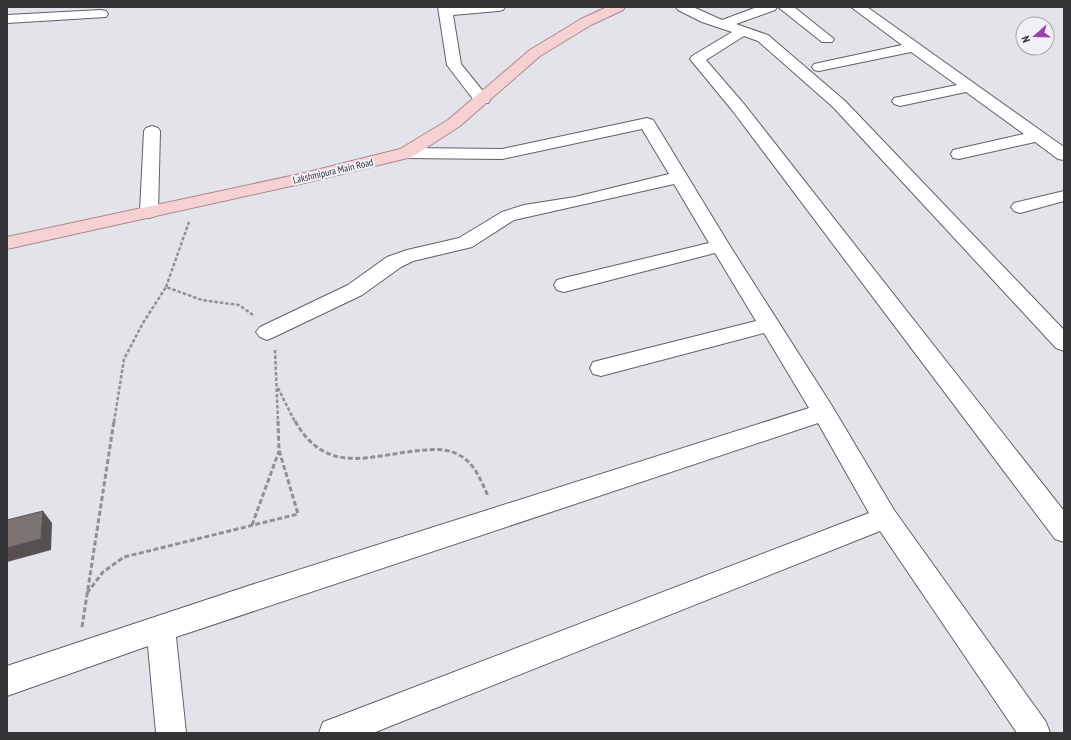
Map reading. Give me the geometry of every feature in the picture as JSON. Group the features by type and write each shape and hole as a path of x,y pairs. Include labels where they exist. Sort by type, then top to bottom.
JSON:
{"main road":[{"name":"Lakshmipura Main Road","path":"7,243 300,179 406,153 454,123 535,53 586,22 618,7"}],"street":[{"path":"482,100 454,65 446,10 498,7"},
{"path":"683,7 707,19 764,38 839,104 1064,343"},
{"path":"723,24 770,7"},
{"path":"785,7 826,39"},
{"path":"858,7 1064,155"},
{"path":"7,19 101,14"},
{"path":"743,31 697,59 738,107 1064,530"},
{"path":"819,67 914,47"},
{"path":"900,101 969,87"},
{"path":"406,153 502,154 647,123 768,325 824,412 885,518 1035,733"},
{"path":"149,212 152,131"},
{"path":"959,154 1038,136"},
{"path":"267,332 355,290 394,262 407,256 465,243 508,216 524,211 575,202 680,177"},
{"path":"1020,207 1064,196"},
{"path":"564,286 720,246"},
{"path":"601,368 768,325"},
{"path":"7,681 76,659 251,598 824,412"},
{"path":"334,733 885,518"},
{"path":"161,630 171,733"}],"path":[{"path":"76,659 124,359 143,323 166,287 196,202"},
{"path":"87,593 98,576 110,564 124,557 298,514 279,450 275,348 264,323 240,305 202,300 166,287"},
{"path":"276,386 296,425 308,441 326,453 344,459 370,458 410,451 434,450 451,451 465,457 476,468 484,482 495,519"},
{"path":"252,526 279,450"}],"building":[{"path":"43,511 41,539 7,548 7,520"}]}
